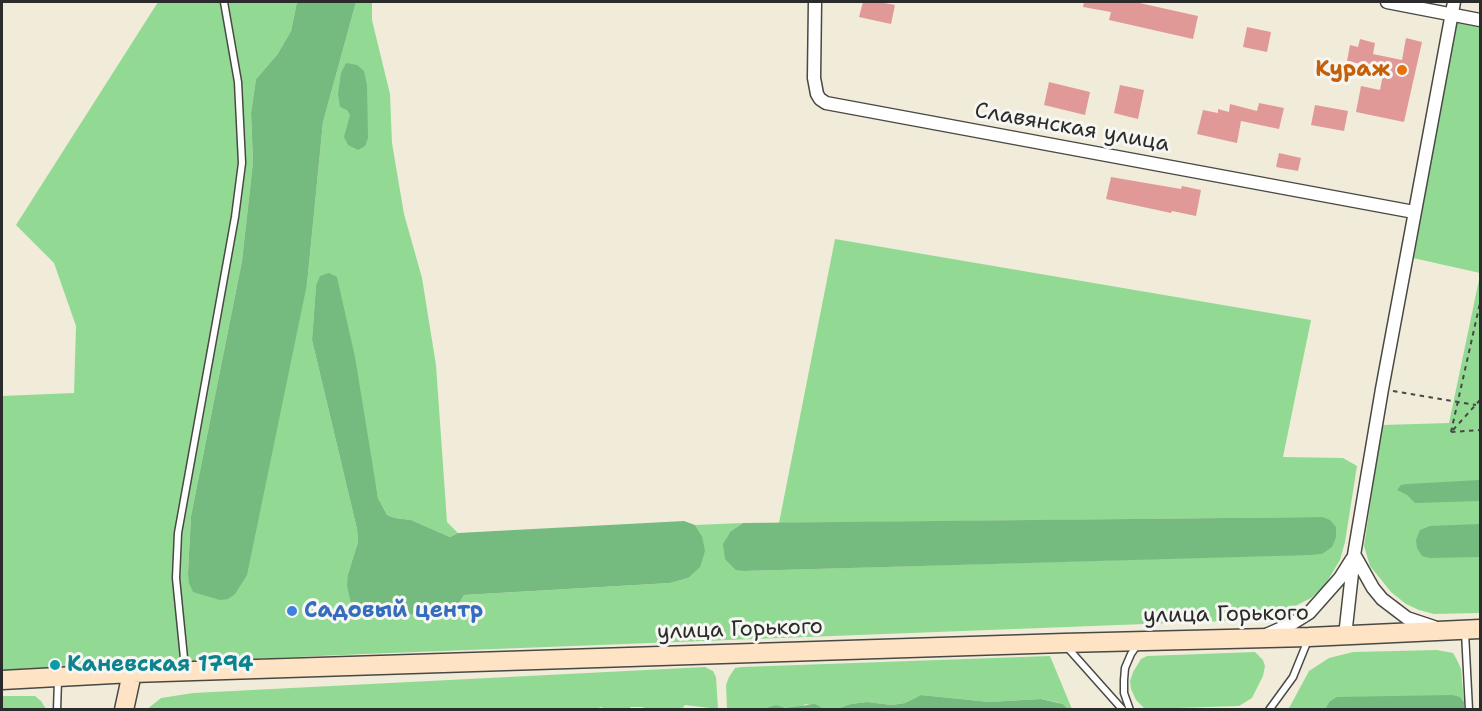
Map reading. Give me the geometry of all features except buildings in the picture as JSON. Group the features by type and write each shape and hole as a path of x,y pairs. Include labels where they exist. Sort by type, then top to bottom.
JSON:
{"main road":[{"name":"улица Горького","path":"2,680 1064,643 1345,636 1473,629"},
{"path":"124,710 132,674"}],"street":[{"name":"Славянская улица","path":"815,2 814,78 817,94 826,103 1414,212"},
{"path":"1387,2 1480,20"},
{"path":"1345,636 1354,555 1382,389 1454,2"},
{"path":"1354,555 1373,588 1394,609 1418,623 1444,630"},
{"path":"1258,638 1277,631 1309,613 1340,578 1354,555"}],"lane":[{"path":"186,672 176,578 178,533 235,217 242,163 238,82 224,2"},
{"path":"1469,710 1473,629"},
{"path":"1269,710 1293,677 1309,637"},
{"path":"1130,710 1124,693 1125,668 1140,641"},
{"path":"1064,643 1123,710"},
{"path":"57,710 58,677"}],"path":[{"path":"1451,432 1480,303"},
{"path":"1382,389 1476,405"},
{"path":"1451,432 1480,400"},
{"path":"1451,432 1480,430"}],"green space":[{"path":"158,2 297,2 291,31 277,55 256,79 251,113 253,162 242,261 191,516 188,573 307,284 323,122 356,2 372,2 372,20 390,94 392,143 404,214 422,278 436,365 447,522 458,533 450,537 411,520 387,515 378,498 368,443 316,286 312,340 357,529 358,542 348,574 362,614 379,616 446,613 457,607 464,595 670,583 688,578 702,536 695,525 743,523 731,531 744,571 1322,554 1322,517 779,523 835,239 1311,320 1283,457 1343,458 1357,466 1340,560 1325,585 1311,598 1271,618 1249,620 2,670 2,396 74,393 76,326 54,263 16,225"},
{"path":"297,2 356,2 323,122 307,284 247,575 235,594 228,599 220,600 193,592 189,583 191,516 242,261 253,162 251,113 256,79 277,55 291,31"},
{"path":"1455,22 1480,27 1480,273 1413,258"},
{"path":"346,63 357,65 364,71 367,85 368,138 365,146 358,150 348,145 344,137 350,115 347,110 340,107 338,94 341,73"},
{"path":"329,273 337,277 355,357 378,498 387,515 411,520 450,537 458,533 684,521 695,525 702,536 705,551 700,567 688,578 670,583 464,595 457,607 446,613 379,616 362,614 352,607 347,586 348,574 358,542 357,529 312,340 316,286 320,276"},
{"path":"1480,275 1480,613 1434,614 1406,604 1391,592 1370,566 1364,546 1382,425 1449,423"},
{"path":"1480,480 1480,501 1415,503 1407,495 1397,490 1401,485 1407,484"},
{"path":"1322,517 1330,520 1336,527 1336,537 1332,547 1322,554 1311,555 744,571 736,570 725,559 723,544 731,531 743,523"},
{"path":"1480,524 1480,557 1430,558 1422,556 1417,548 1416,540 1420,530 1430,526"},
{"path":"1437,650 1453,653 1457,660 1461,669 1464,702 1460,697 1329,702 1325,709 1288,710 1309,671 1329,658 1353,652"},
{"path":"1255,652 1263,660 1265,666 1263,676 1252,698 1239,706 1145,709 1136,700 1131,689 1130,681 1133,672 1141,659 1147,656"},
{"path":"1050,656 1072,709 1068,709 1063,704 1041,699 989,702 921,695 905,703 892,705 867,702 839,708 822,708 806,704 797,708 776,705 762,709 727,709 726,685 735,668"},
{"path":"705,667 713,671 716,677 718,709 685,705 681,710 631,707 626,710 601,707 592,710 146,710 161,698 193,693"},
{"path":"921,695 989,702 1041,699 1063,704 1068,709 762,709 776,705 786,708 815,704 822,708 839,708 867,702 892,705 905,703"},
{"path":"1452,695 1460,697 1464,702 1464,709 1325,709 1329,702 1337,697"},
{"path":"2,696 35,696 46,709 2,709"}],"place":[{"name":"Кураж","path":"1402,70"},
{"name":"Садовый центр","path":"292,611"},
{"name":"Каневская 1794","path":"55,665"}]}
